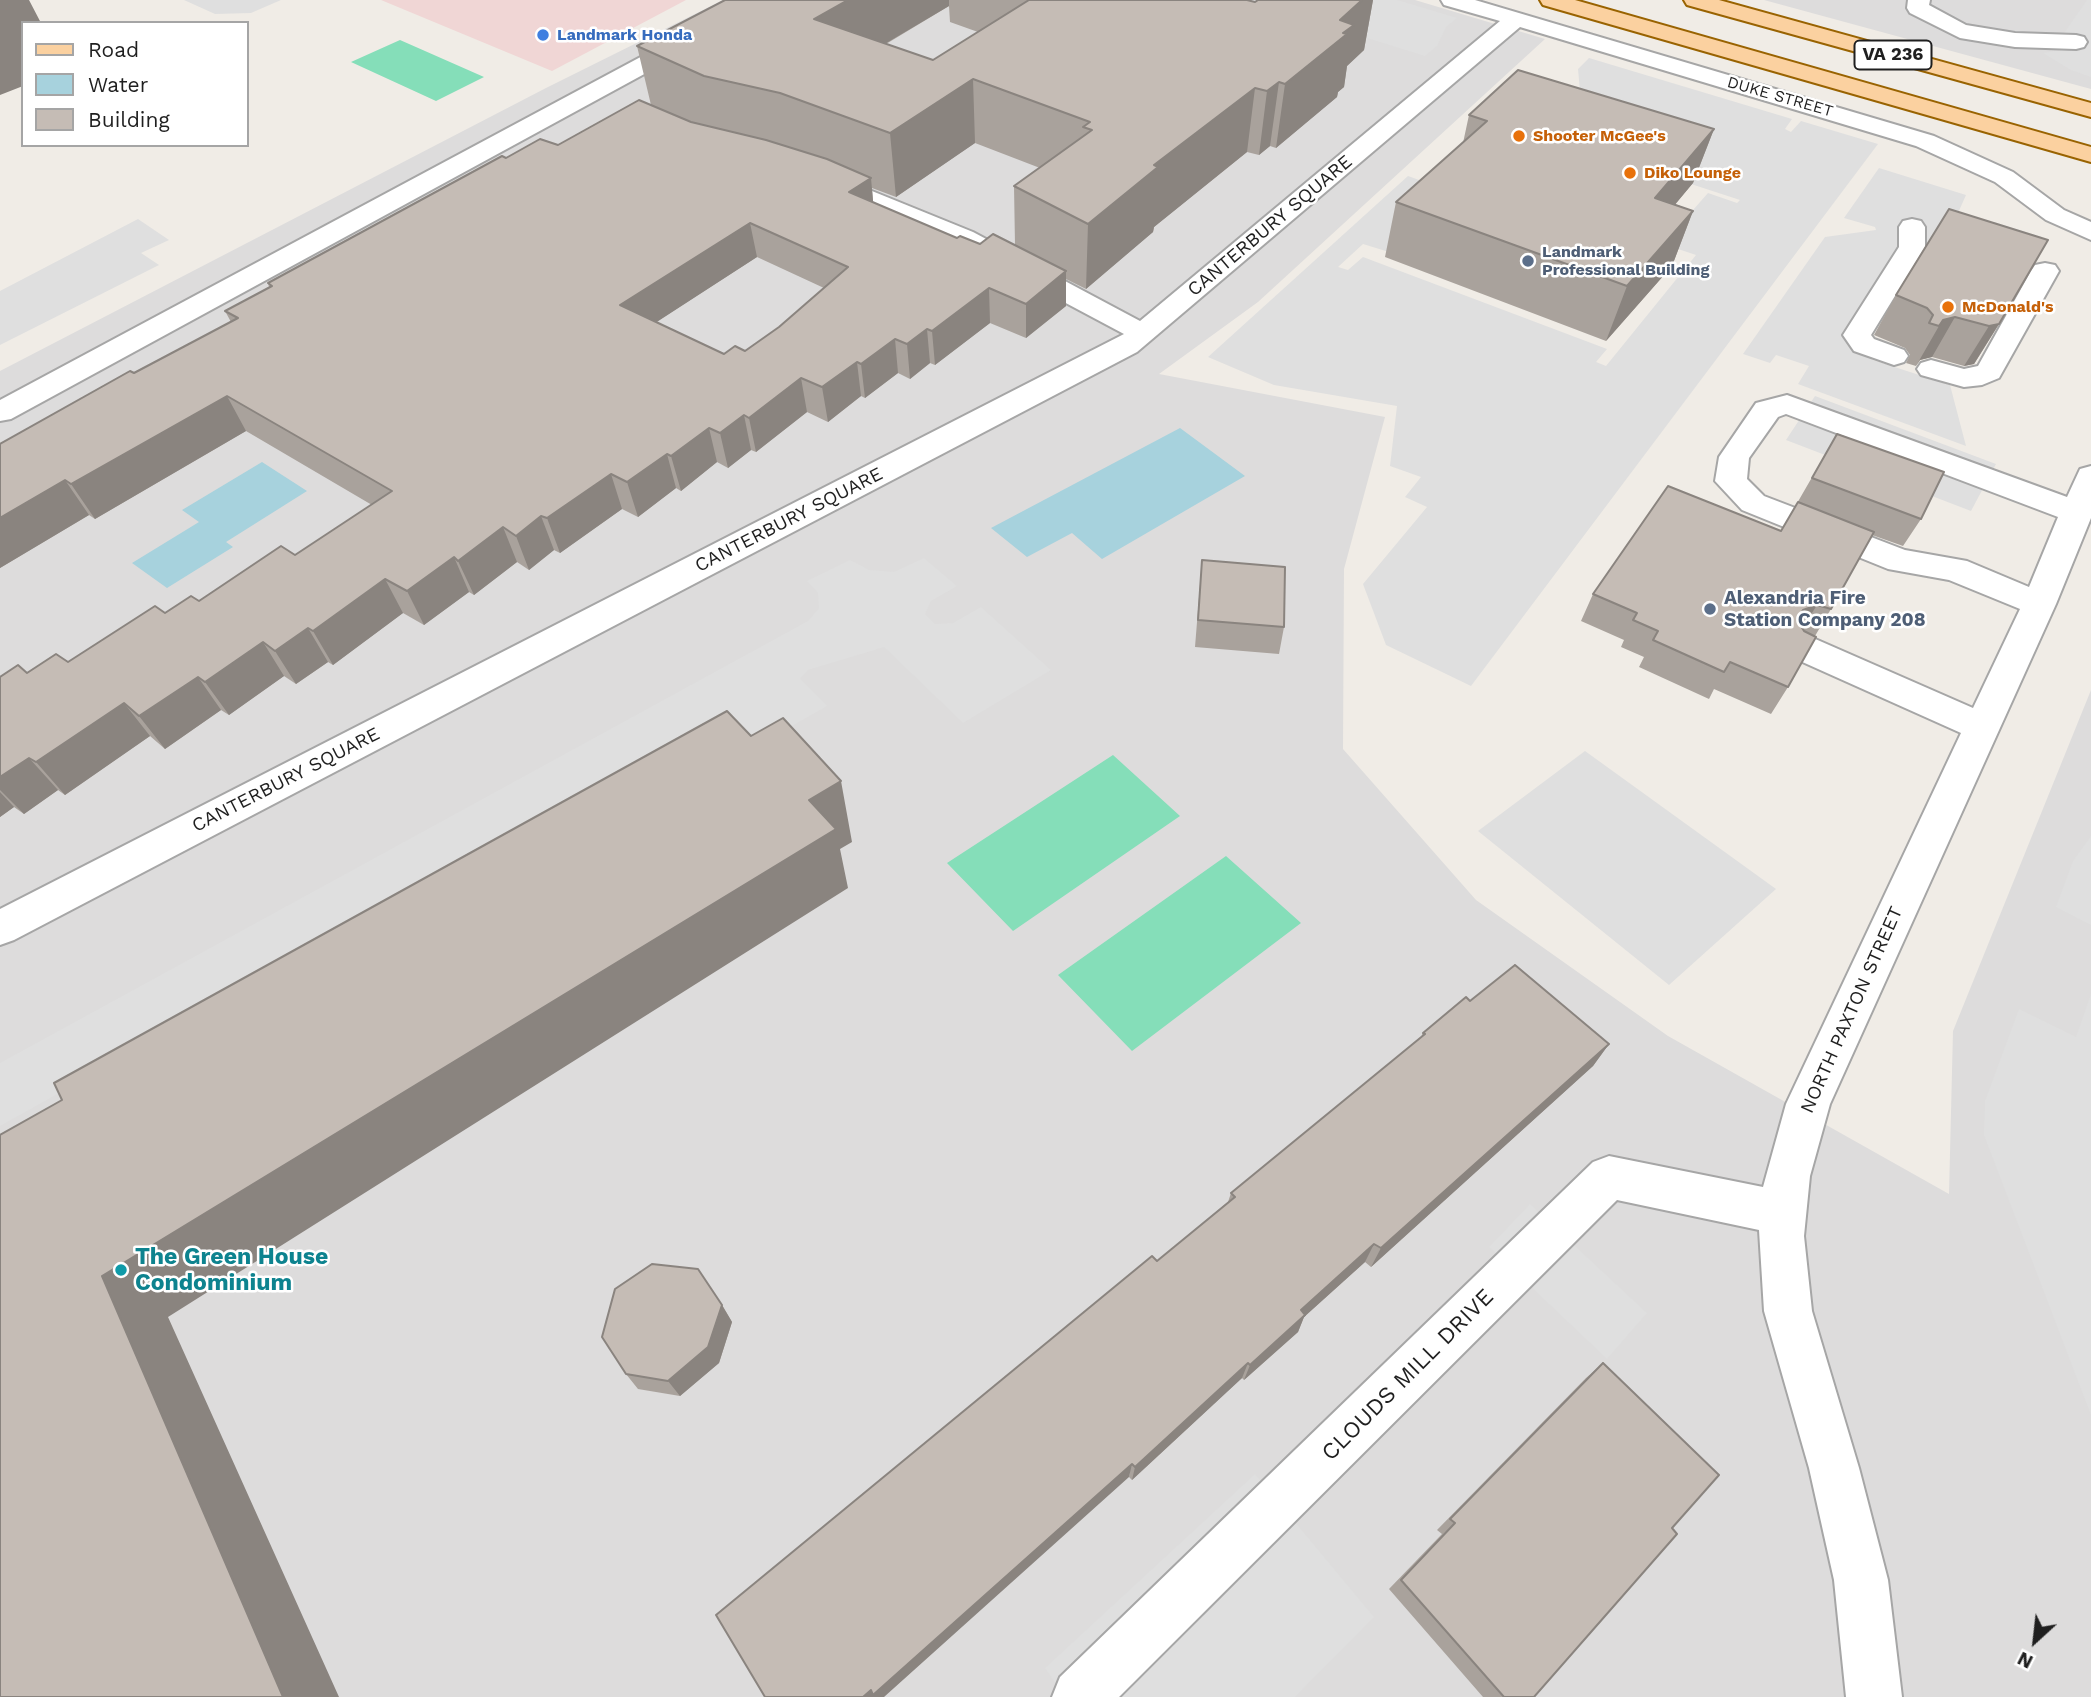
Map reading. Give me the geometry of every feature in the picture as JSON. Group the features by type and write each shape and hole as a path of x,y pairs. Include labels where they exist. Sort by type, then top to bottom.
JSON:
{"main road":[{"name":"DUKE STREET","path":"1551,0 2091,155"},
{"name":"VA 236","path":"1695,0 2091,110"}],"street":[{"path":"0,412 764,0"},
{"name":"DUKE STREET","path":"1452,0 1925,141 2004,177 2055,215 2091,232"},
{"path":"1919,0 1918,8 1960,31 2015,40 2084,48 2091,23"},
{"name":"CANTERBURY SQUARE","path":"0,928 1127,345 1517,19"},
{"path":"585,96 609,106"},
{"path":"804,173 964,238 1142,333"},
{"path":"1894,356 1864,345 1857,335 1912,247 1912,227"},
{"path":"1931,369 1964,378 1982,376 1989,372 2045,271"},
{"path":"1955,569 1900,561 1753,503 1731,481 1734,457 1767,410 1787,404 2084,494"},
{"path":"1734,457 1760,481 1801,498"},
{"name":"NORTH PAXTON STREET","path":"1874,1697 1861,1580 1834,1468 1788,1311 1781,1236 1787,1176 1808,1104 2039,604 2084,494"},
{"path":"1906,540 1955,569 2039,604"},
{"path":"1801,647 1982,727"},
{"name":"CLOUDS MILL DRIVE","path":"1080,1697 1609,1177 1783,1213"}],"shaded area":[{"path":"184,0 281,0 251,13 215,14"},
{"name":"Landmark Honda","path":"381,0 686,0 552,71"},
{"path":"723,0 1415,0 1545,39 1258,302 1159,374 1385,417 1344,569 1343,749 1476,900 1668,1036 1949,1194 1953,1031 2091,690 2091,1697 0,1697 0,371 546,88"},
{"path":"1245,0 1397,0 1457,18 1446,27 1437,46 1425,56"},
{"path":"1764,0 2091,0 2091,89"},
{"path":"2087,0 2091,0 2091,77 2071,70 2043,53 2061,50 2055,46"},
{"path":"1589,58 1792,119 1785,129 1791,132 1801,121 1878,144 1471,686 1386,645 1363,584 1427,507 1405,497 1421,477 1390,466 1397,406 1274,385 1208,357 1408,176 1455,193 1389,252 1363,244 1338,267 1348,270 1363,257 1607,349 1596,362 1606,366 1696,255 1663,244 1708,193 1737,203 1740,200 1547,137 1580,91 1578,69"},
{"path":"1879,168 1966,195 1958,213 1985,235 1994,222 2042,237 2022,272 1952,247 1901,247 1851,342 1873,360 1950,385 1966,446 1798,384 1809,366 1776,355 1770,363 1743,354 1825,237 1876,230 1875,227 1844,218"},
{"path":"138,219 169,240 141,253 159,265 0,345 0,291"},
{"path":"1815,396 1996,464 1971,511 1786,440"},
{"path":"924,558 957,586 931,601 925,614 935,624 953,623 981,607 1051,670 963,723 884,647 808,670 800,679 827,706 662,800 258,982 0,1126 0,1063 808,621 819,608 818,593 807,581 850,560 869,570 894,572"},
{"path":"1585,751 1776,889 1669,985 1478,831"},
{"path":"2091,836 2091,925 2056,907 2073,861"},
{"path":"2091,994 2091,1415 1984,1135 1985,1101 2019,1009 2076,1037"},
{"path":"1530,1204 1647,1313 1607,1359 1489,1247"},
{"path":"1255,1474 1374,1617 1295,1697 1065,1697 1045,1668"}],"green space":[{"path":"400,40 484,77 436,101 351,62"},
{"path":"1113,755 1180,816 1013,931 947,863"},
{"path":"1226,856 1301,923 1132,1051 1058,975"}],"water":[{"path":"1180,428 1245,476 1102,559 1072,533 1027,557 991,528"},
{"path":"262,462 307,491 226,542 233,547 167,588 132,563 199,522 182,510"}],"building":[{"path":"725,0 848,0 814,19 933,60 1029,0 1362,0 1340,20 1354,25 1343,33 1347,34 1285,84 1279,82 1267,91 1255,88 1154,165 1158,167 1088,224 1014,186 1092,130 1083,127 1090,122 973,79 890,133 780,93 704,76 637,46"},
{"path":"1518,70 1714,129 1655,198 1693,211 1627,286 1396,202 1487,121 1469,115"},
{"path":"639,100 691,122 766,140 827,159 871,178 849,192 957,238 960,236 980,244 993,234 1066,271 1026,304 989,288 932,331 927,329 907,344 895,339 861,364 857,362 822,387 801,378 749,418 744,415 720,433 709,428 671,456 667,454 627,482 611,474 547,518 541,516 516,536 503,527 458,561 454,557 407,591 385,579 313,631 308,628 275,651 263,642 205,682 198,677 139,716 124,703 36,762 29,758 0,777 0,677 18,665 27,673 56,654 68,662 155,606 165,613 191,596 199,601 281,546 295,555 392,491 227,396 71,484 65,480 0,518 0,444 130,371 134,373 238,318 225,311 272,286 268,283 502,156 506,158 540,139 558,145","holes":["750,223 848,267 779,327 745,351 735,346 724,354 620,305"]},
{"path":"1949,209 2048,240 1999,324 1989,326 1955,317 1943,320 1939,326 1929,323 1933,315 1927,308 1896,295"},
{"path":"1837,434 1944,472 1921,519 1812,478"},
{"name":"Alexandria Fire Station Company 208","path":"1668,486 1781,531 1798,502 1874,532 1831,609 1817,605 1803,610 1798,621 1804,631 1816,637 1788,687 1730,662 1724,672 1653,640 1658,631 1633,620 1637,613 1593,594"},
{"path":"1202,560 1285,567 1284,627 1198,620"},
{"name":"The Green House Condominium","path":"727,711 751,736 783,718 841,781 809,800 836,829 102,1276 283,1697 0,1697 0,1135 62,1100 54,1083"},
{"path":"1515,965 1609,1044 1381,1248 1374,1244 1301,1310 1305,1315 1250,1365 1248,1363 1135,1467 1132,1464 873,1695 871,1690 863,1697 765,1697 716,1615 1152,1256 1157,1261 1235,1197 1231,1193 1425,1034 1423,1033 1466,997 1470,1001"},
{"path":"652,1264 698,1269 722,1305 708,1347 668,1381 626,1374 602,1337 615,1289"},
{"path":"1603,1363 1719,1475 1672,1528 1677,1534 1534,1697 1504,1697 1401,1580 1455,1523 1450,1519"}],"place":[{"name":"Landmark Honda","path":"543,35"},
{"name":"Shooter McGee's","path":"1519,136"},
{"name":"Diko Lounge","path":"1630,173"},
{"name":"Landmark Professional Building","path":"1528,261"},
{"name":"McDonald's","path":"1948,307"},
{"name":"Alexandria Fire Station Company 208","path":"1710,609"},
{"name":"The Green House Condominium","path":"121,1270"}]}
